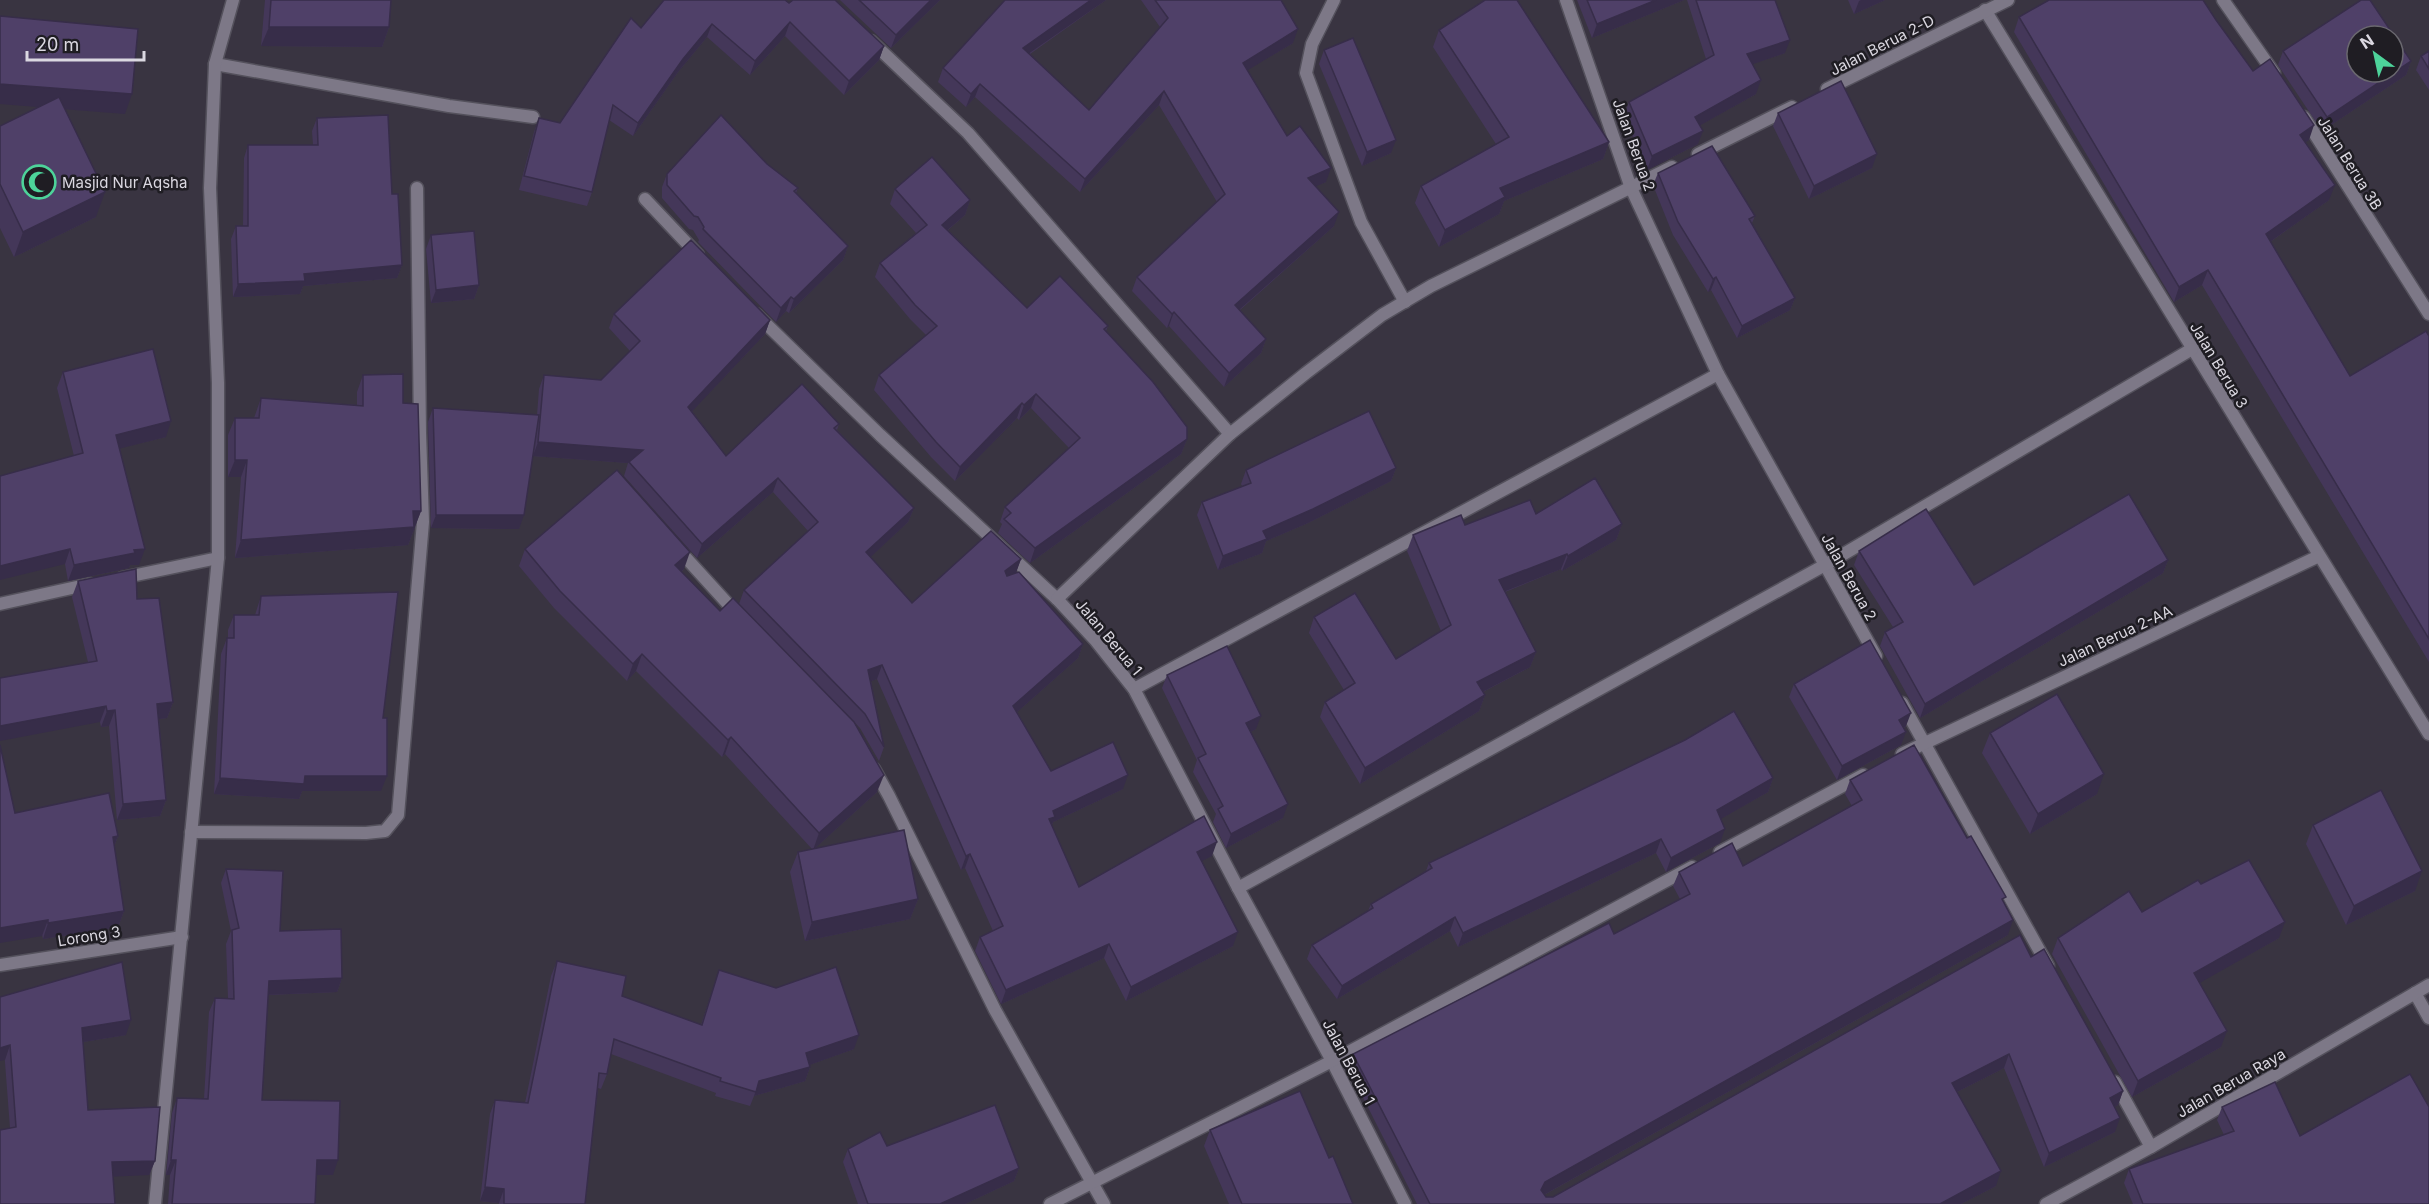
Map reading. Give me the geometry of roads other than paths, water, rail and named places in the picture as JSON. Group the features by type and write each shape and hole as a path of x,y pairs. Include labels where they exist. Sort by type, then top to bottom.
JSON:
{"street":[{"path":"155,1204 218,558 218,383 210,188 215,64 233,0"},
{"path":"1334,0 1312,44 1306,73 1361,222 1405,302"},
{"name":"Jalan Berua 2","path":"1566,0 1631,188 1718,375 1883,669"},
{"name":"Jalan Berua 2-D","path":"1057,599 1230,434 1382,315 1431,286 2008,0"},
{"path":"2223,0 2284,88"},
{"name":"Jalan Berua 3","path":"1985,10 2429,734"},
{"path":"861,31 968,133 1230,434"},
{"path":"215,64 449,106 533,117"},
{"name":"Jalan Berua 3B","path":"2297,107 2429,314"},
{"path":"191,832 366,833 385,831 398,815 423,522 417,189"},
{"path":"645,199 707,264"},
{"name":"Jalan Berua 1","path":"747,305 880,435 1057,599 1096,641 1134,689 1332,1061 1405,1204"},
{"path":"1238,888 1825,565 2192,349"},
{"path":"1134,689 1718,375"},
{"path":"670,541 749,626"},
{"name":"Jalan Berua 2-AA","path":"1893,759 1924,742 2319,556"},
{"path":"0,604 218,558"},
{"path":"1895,690 2024,934 2052,973"},
{"path":"2417,716 2429,709"},
{"path":"866,754 995,1010 1104,1204"},
{"path":"1050,1204 1332,1061 1872,770"},
{"name":"Lorong 3","path":"0,966 182,937"},
{"name":"Jalan Berua Raya","path":"2046,1204 2151,1147 2429,985"},
{"path":"2415,993 2429,1018"},
{"path":"2111,1075 2151,1147"}],"place":[{"name":"Masjid Nur Aqsha","path":"39,182"}]}
